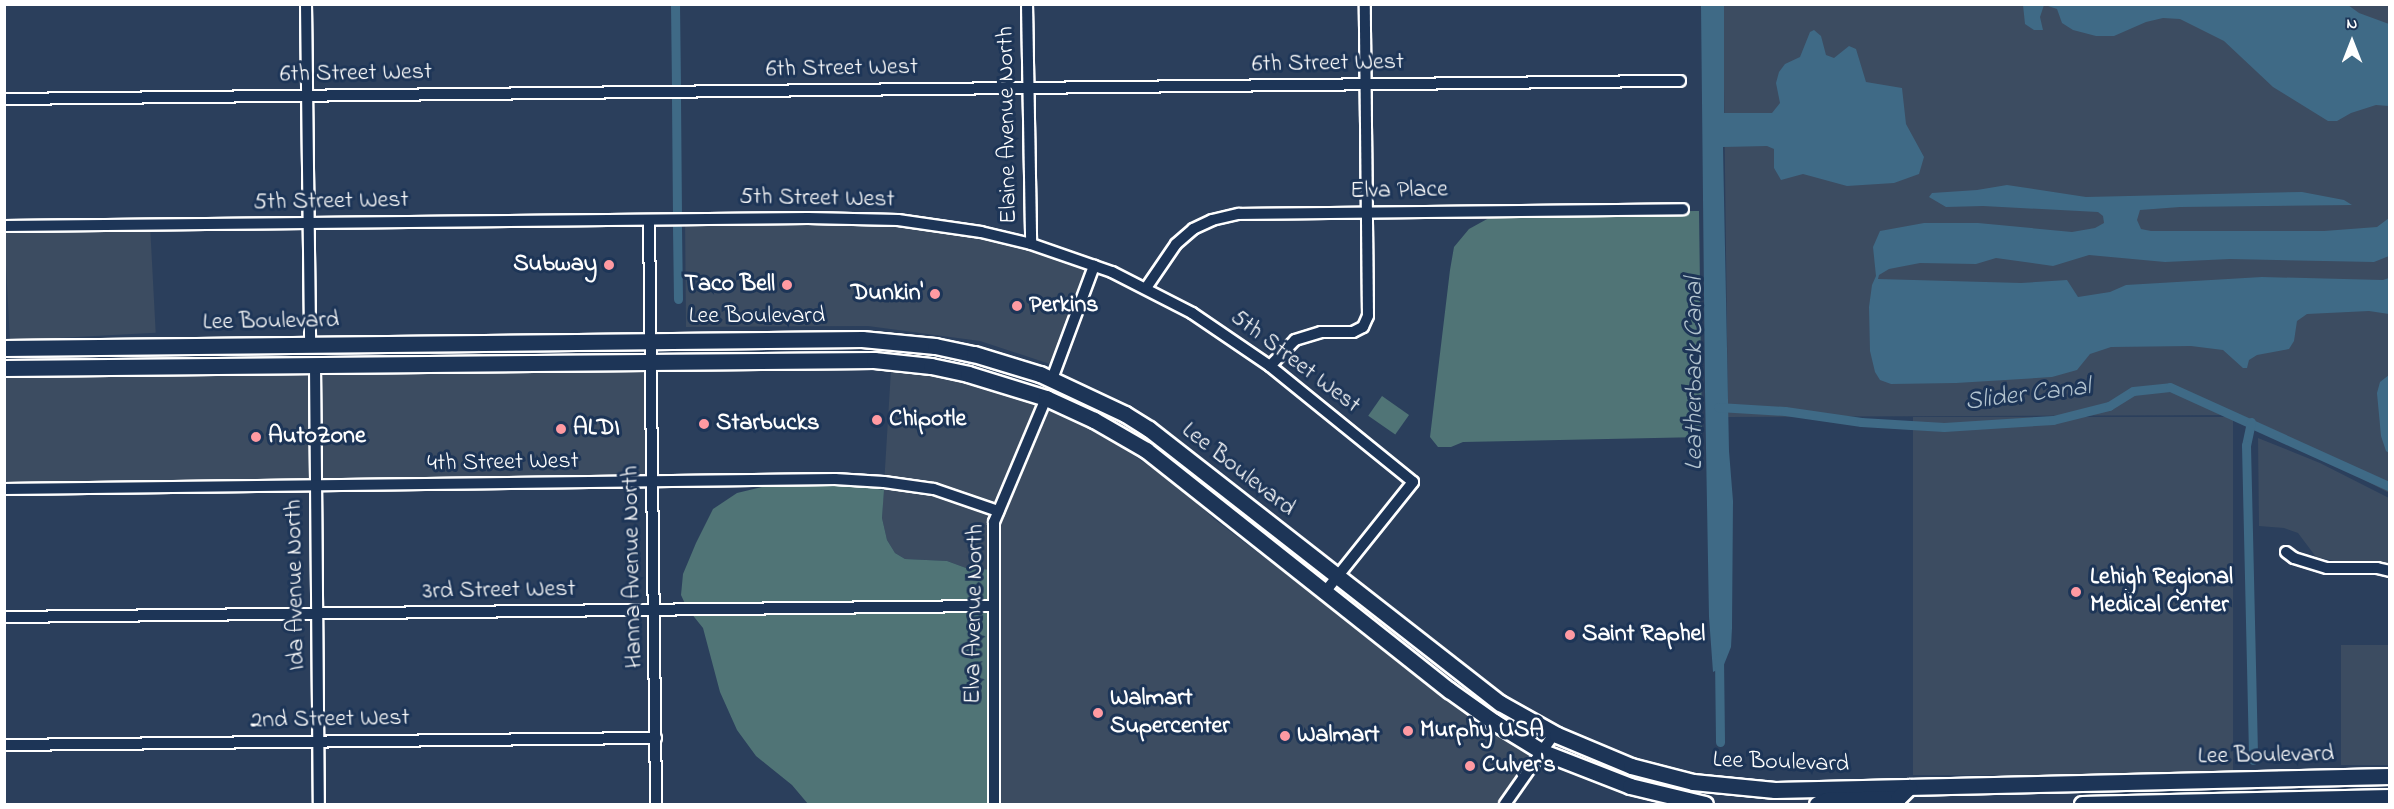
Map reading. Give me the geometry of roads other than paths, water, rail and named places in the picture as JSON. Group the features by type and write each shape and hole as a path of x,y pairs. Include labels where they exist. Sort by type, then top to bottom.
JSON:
{"main road":[{"name":"Lee Boulevard","path":"4,348 862,339 896,341 974,354 1052,379 1125,414 1194,464 1491,696 1554,734 1631,766 1693,782 1775,790 2390,776"},
{"path":"315,365 335,354 434,352 446,343"},
{"path":"165,366 184,355 287,354 300,352 310,344"},
{"path":"892,361 912,352 967,362 1033,381 1052,379"},
{"name":"Lee Boulevard","path":"4,368 651,361 892,361 968,374 1046,398 1094,420 1146,450 1449,690 1494,722 1543,752 1630,786 1705,804"},
{"path":"1046,398 1063,395 1072,399 1123,423 1184,462 1194,464"},
{"path":"1817,804 1826,800 1898,798 1909,787"},
{"name":"Lee Boulevard","path":"2082,804 2218,803 2388,796"}],"street":[{"path":"306,4 310,344"},
{"name":"Elaine Avenue North","path":"1028,4 1031,244"},
{"path":"1270,366 1295,340 1321,332 1353,332 1363,327 1368,316 1365,4"},
{"name":"6th Street West","path":"4,99 1680,81"},
{"name":"Elva Place","path":"1146,288 1176,244 1193,229 1212,220 1251,213 1683,209"},
{"name":"5th Street West","path":"4,226 808,218 898,220 981,232 1031,244 1094,266 1146,288 1221,331 1270,366 1413,482 1324,593"},
{"name":"Hanna Avenue North","path":"649,220 656,804"},
{"path":"1052,379 1094,266"},
{"name":"Ida Avenue North","path":"315,365 319,804"},
{"name":"Elva Avenue North","path":"994,804 993,537 998,511 1006,500 1046,398"},
{"name":"4th Street West","path":"4,489 835,480 884,482 934,489 998,511"},
{"path":"2286,552 2294,558 2327,568 2377,568 2390,571"},
{"name":"3rd Street West","path":"4,616 994,606"},
{"path":"1505,804 1554,734"},
{"name":"2nd Street West","path":"4,745 656,738"},
{"path":"2218,780 2218,803"}],"waterway":[{"path":"675,4 676,84"},
{"path":"676,99 677,213"},
{"path":"677,227 678,299"},
{"name":"Slider Canal","path":"1718,407 1785,411 1861,422 1944,427 2053,420 2109,406 2133,391 2170,387 2390,487"},
{"path":"2251,422 2246,445 2253,760"},
{"name":"Leatherback Canal","path":"1719,658 1720,742"}],"place":[{"name":"Subway","path":"609,265"},
{"name":"Taco Bell","path":"787,285"},
{"name":"Dunkin'","path":"935,294"},
{"name":"Perkins","path":"1017,306"},
{"name":"Chipotle","path":"877,420"},
{"name":"Starbucks","path":"704,424"},
{"name":"ALDI","path":"561,429"},
{"name":"AutoZone","path":"256,437"},
{"name":"Lehigh Regional Medical Center","path":"2076,592"},
{"name":"Saint Raphel","path":"1570,635"},
{"name":"Walmart Supercenter","path":"1098,713"},
{"name":"Murphy USA","path":"1408,731"},
{"name":"Walmart","path":"1285,736"},
{"name":"Culver's","path":"1470,766"}]}
